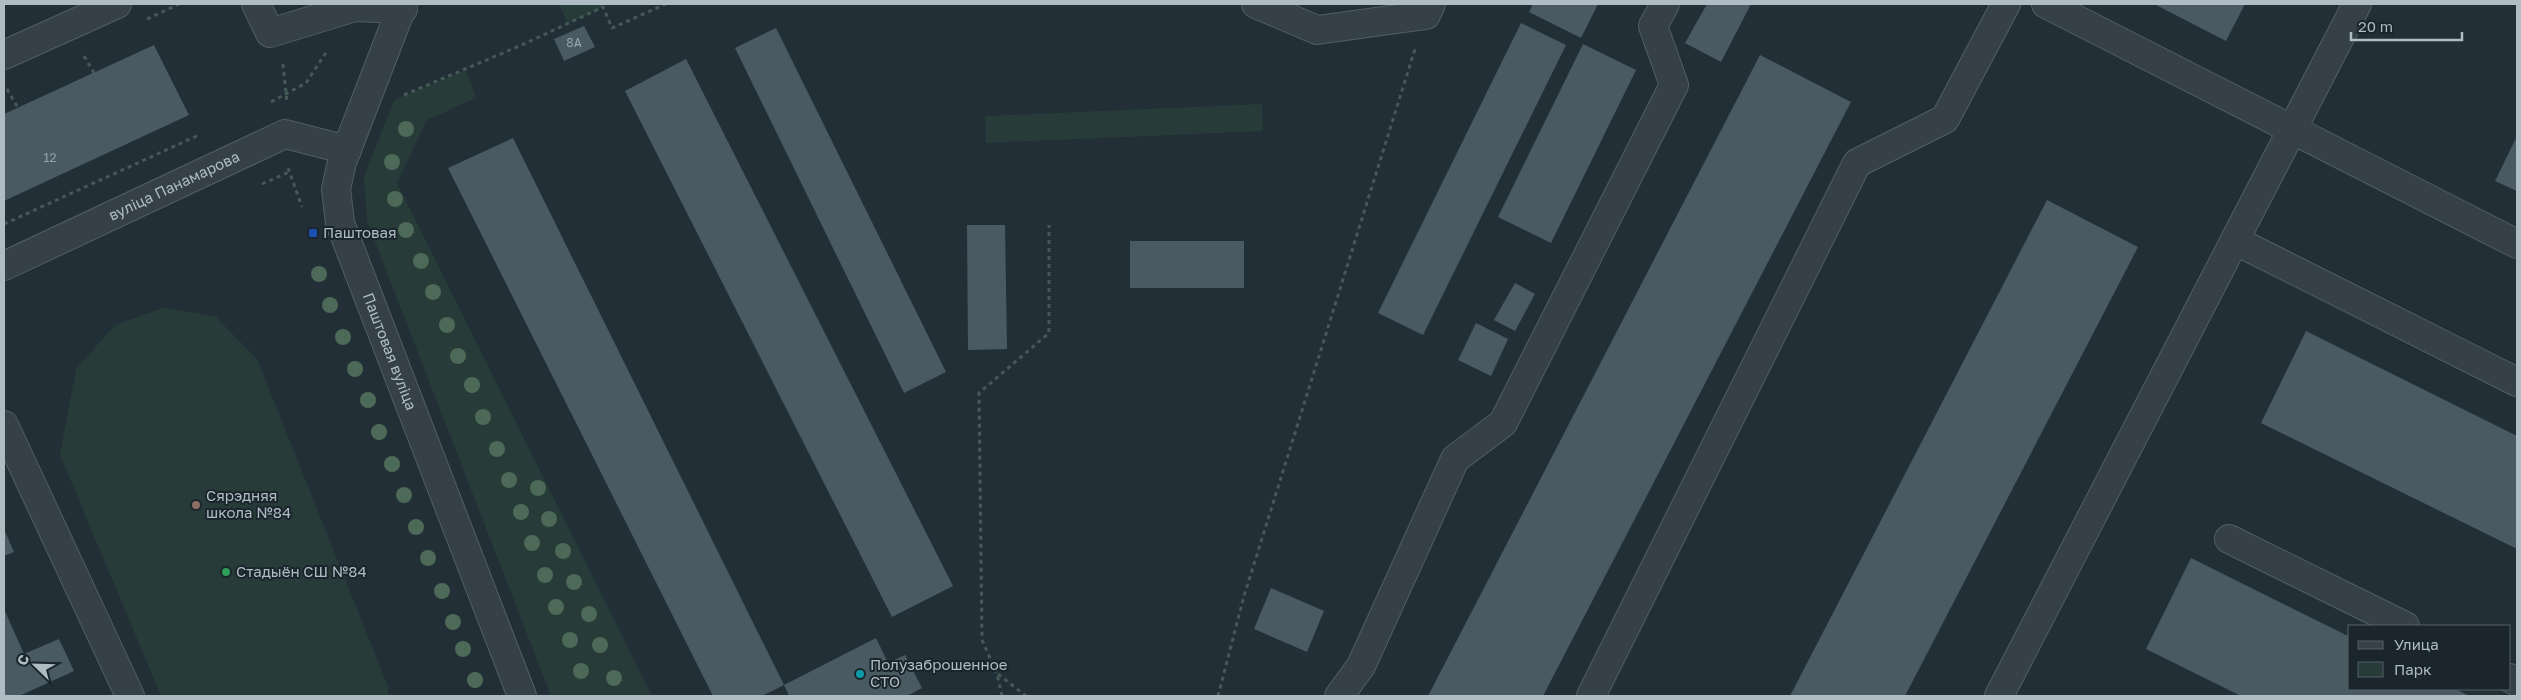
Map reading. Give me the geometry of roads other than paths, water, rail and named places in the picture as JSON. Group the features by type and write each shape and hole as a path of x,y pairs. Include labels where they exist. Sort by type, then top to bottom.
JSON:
{"street":[{"path":"4,55 117,4"},
{"path":"256,4 270,33 356,7 403,6"},
{"path":"1256,4 1317,30 1429,9"},
{"path":"1338,696 1361,666 1455,459 1503,423 1674,85 1653,26 1664,4"},
{"path":"1591,696 1857,163 1945,120 2006,4"},
{"path":"2046,4 2517,244"},
{"path":"1998,696 2294,130 2357,4"},
{"name":"Паштовая вуліца","path":"403,6 347,150 336,189 343,232 522,696"},
{"name":"вуліца Панамарова","path":"4,266 285,134 347,150"},
{"path":"2236,241 2517,382"},
{"path":"4,425 130,696"},
{"path":"2229,539 2403,625"}],"place":[{"name":"Паштовая","path":"313,233"},
{"name":"Сярэдняя школа №84","path":"196,505"},
{"name":"Стадыён СШ №84","path":"226,572"},
{"name":"Полузаброшенное СТО","path":"860,674"}]}
